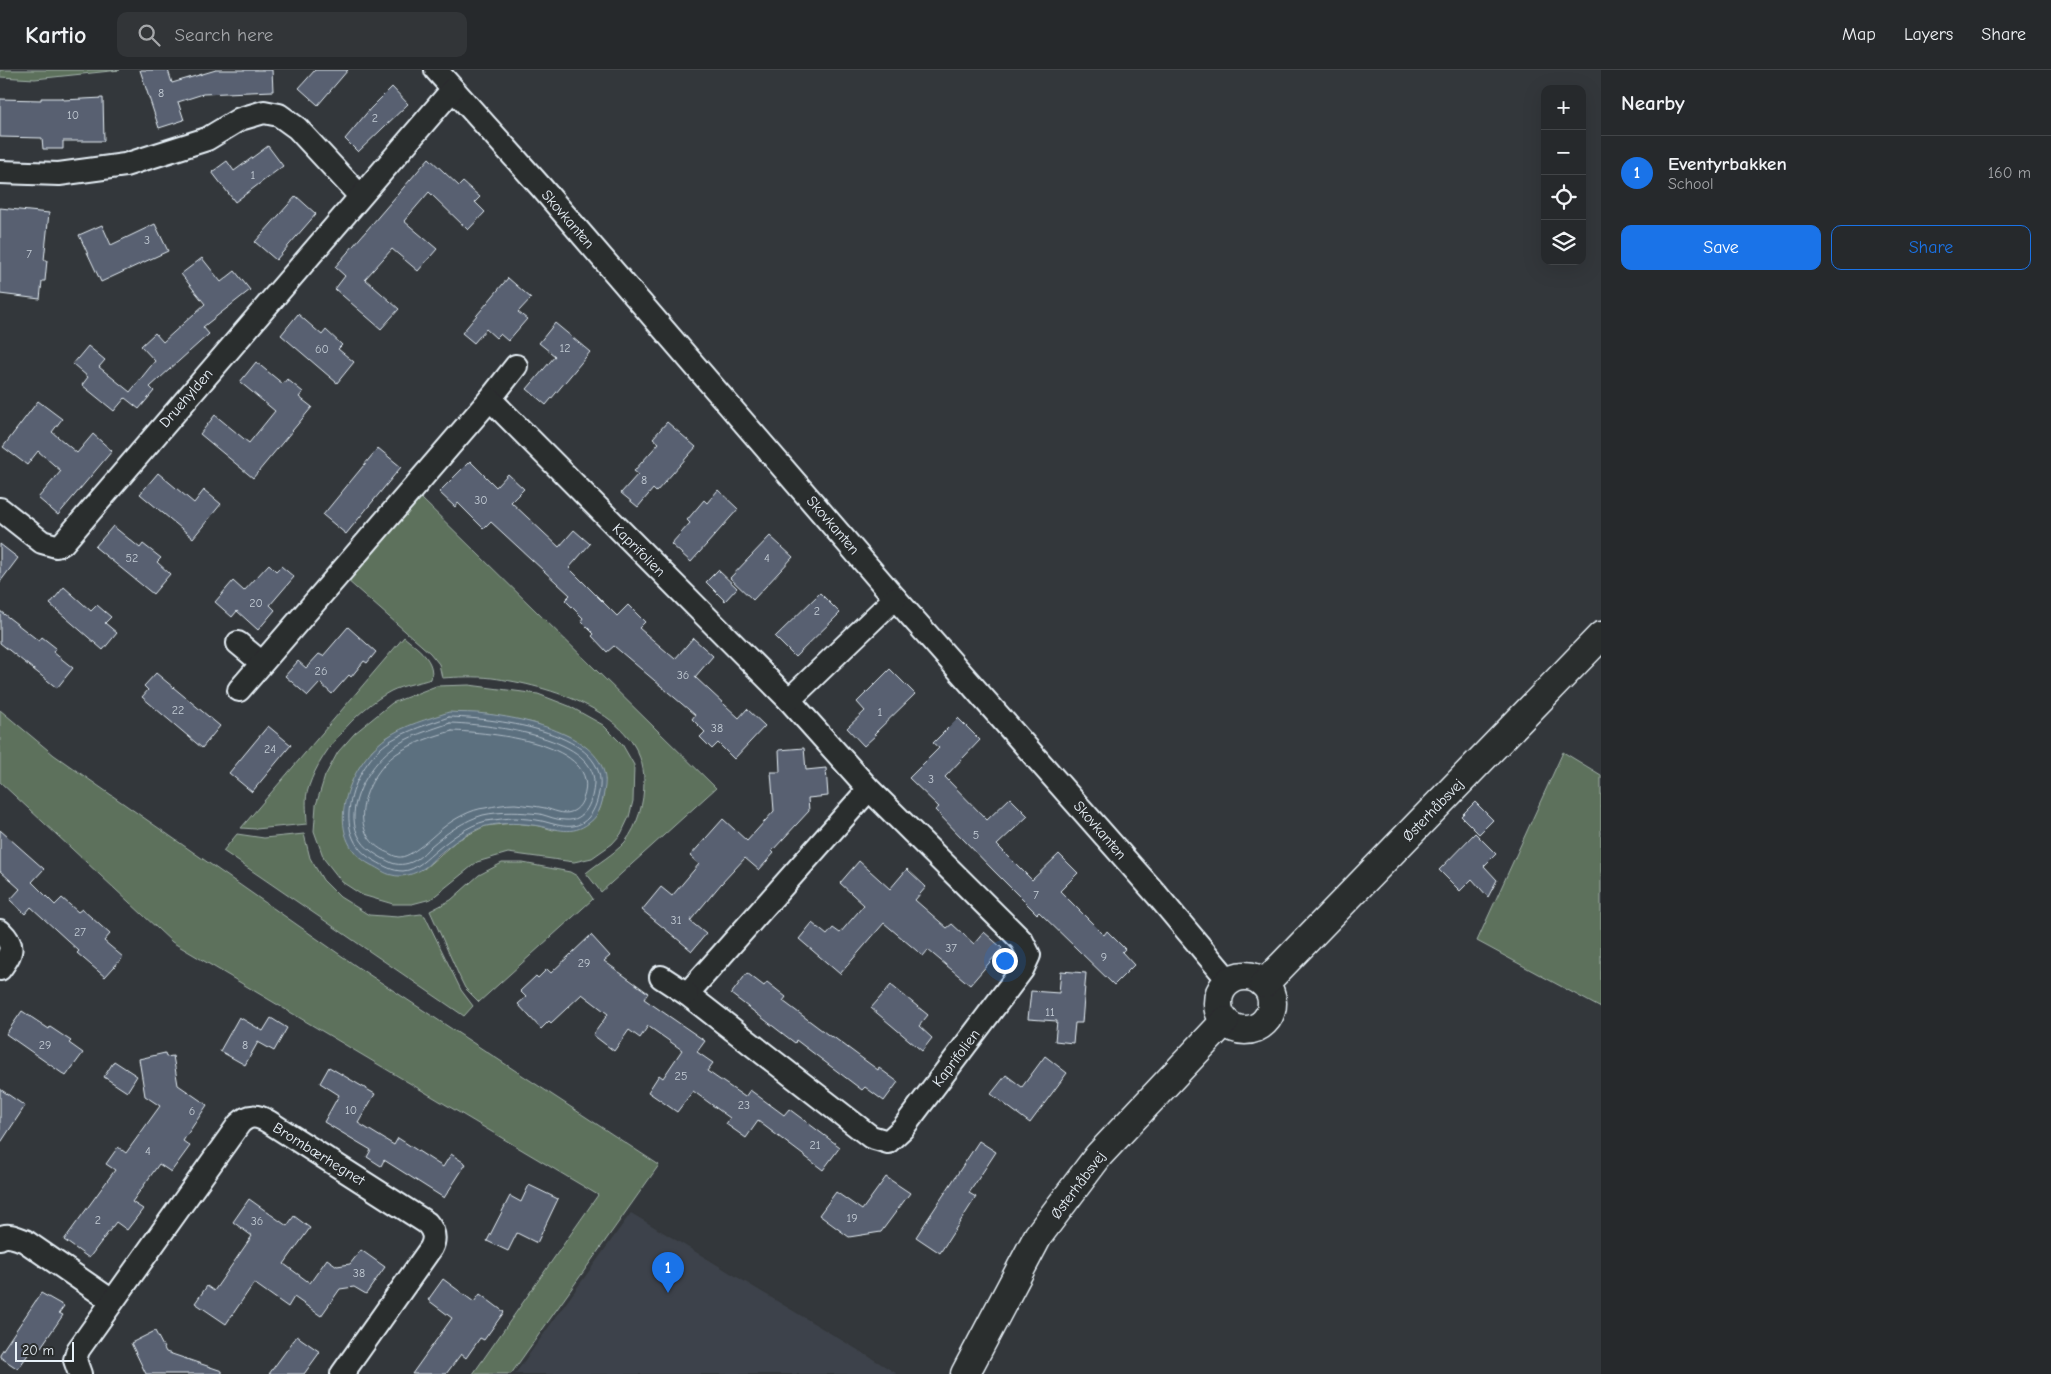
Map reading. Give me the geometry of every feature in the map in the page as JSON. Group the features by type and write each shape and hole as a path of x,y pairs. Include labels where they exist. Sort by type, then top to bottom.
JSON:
{"street":[{"name":"Skovkanten","path":"436,70 541,187 895,598 1157,895 1229,981"},
{"name":"Druehylden","path":"0,509 42,542 56,546 63,543 453,89"},
{"path":"0,172 59,174 125,165 208,139 240,119 264,112 279,115 297,128 360,196"},
{"path":"239,690 490,399 516,366"},
{"name":"Kaprifolien","path":"490,399 789,700 869,789 1022,942 1029,955 1022,970 902,1128 888,1142 871,1137 687,994 661,976"},
{"path":"789,700 895,598"},
{"name":"Østerhåbsvej","path":"1264,984 1601,636"},
{"path":"238,643 262,664"},
{"path":"687,994 869,789"},
{"path":"0,931 12,947 0,969"},
{"path":"1247,976 1254,977 1264,984 1269,989 1272,1003 1271,1010 1264,1022 1251,1029 1244,1030 1230,1026 1221,1015 1218,1000 1224,986 1234,978 1247,976"},
{"name":"Østerhåbsvej","path":"965,1374 1038,1236 1099,1155 1225,1021"},
{"name":"Brombærhegnet","path":"80,1374 75,1355 238,1124 244,1118 252,1116 261,1117 432,1228 435,1241 431,1248 342,1374"},
{"path":"0,1238 14,1236 112,1301"}],"shaded area":[{"path":"631,1213 896,1373 515,1374"}],"green space":[{"path":"0,70 120,70 35,79 0,77"},
{"path":"418,495 716,788 601,892 586,873 625,842 637,821 643,798 644,782 640,758 628,737 611,720 589,706 539,687 486,677 442,678 439,664 430,653 347,580"},
{"path":"404,637 420,650 428,660 432,672 431,679 391,691 365,709 340,734 319,764 312,778 306,797 307,824 256,829 241,828"},
{"path":"469,685 538,694 569,706 603,725 622,744 634,765 633,801 629,817 621,834 612,844 592,858 574,862 508,853 477,862 431,899 412,904 393,904 362,895 342,882 324,859 314,831 316,805 325,776 338,752 355,733 392,703 436,686","holes":["487,714 534,723 570,737 605,779 603,798 599,811 553,830 540,826 514,823 485,826 456,841 424,869 371,751 386,738 413,725"]},
{"path":"0,710 54,755 359,968 659,1165 511,1374 473,1374 598,1195 172,942 0,782"},
{"path":"1563,752 1601,775 1601,1008 1477,941"},
{"path":"237,834 264,838 304,834 310,858 323,880 340,897 369,915 398,917 421,914 425,916 461,990 473,1006 464,1016 223,851"},
{"path":"502,863 523,863 570,872 577,876 593,899 479,1002 465,988 430,911 451,900 479,875"}],"water":[{"path":"449,712 481,713 521,720 541,725 579,742 594,754 603,769 605,786 601,806 596,816 583,827 571,830 519,824 486,826 461,838 426,867 408,875 396,876 371,865 355,853 346,838 343,820 345,801 360,765 372,750 393,733"}],"building":[{"path":"140,70 168,70 172,83 216,70 272,70 273,91 203,94 178,102 184,120 159,128"},
{"path":"315,70 348,70 318,105 299,88"},
{"path":"392,87 408,104 358,152 345,139 370,109"},
{"path":"41,98 63,98 63,100 103,98 104,141 63,141 63,149 43,149 42,138 0,137 0,99 41,100"},
{"path":"268,146 283,166 235,202 212,172 227,161 234,171"},
{"path":"429,158 459,186 463,182 480,197 475,202 485,212 468,230 429,192 404,221 437,249 418,271 392,249 365,279 399,309 381,329 335,289 345,276 335,267"},
{"path":"296,196 316,214 276,260 255,242"},
{"path":"0,208 49,213 44,260 47,260 45,281 42,281 40,299 0,294"},
{"path":"155,224 168,251 101,282 79,235 102,225 111,245"},
{"path":"202,258 221,282 235,271 250,290 203,327 209,334 150,387 154,391 139,409 125,398 114,411 82,385 88,377 73,364 88,346 105,360 99,367 130,392 155,361 141,346 155,333 163,342 205,304 181,274"},
{"path":"508,278 531,298 518,312 527,319 508,341 500,334 496,338 486,329 474,343 462,333"},
{"path":"298,314 322,335 326,330 342,345 338,349 354,362 337,383 281,335"},
{"path":"555,323 590,352 546,405 527,389 555,356 539,343"},
{"path":"256,362 283,384 287,379 303,392 299,397 312,407 253,478 200,434 215,415 249,443 275,411 240,382"},
{"path":"38,401 62,419 52,432 77,453 93,434 112,451 58,515 38,498 61,471 38,451 27,465 3,447"},
{"path":"667,422 696,447 656,492 653,489 638,507 621,493 638,474 634,471 659,443 653,438"},
{"path":"378,448 401,467 346,534 323,515"},
{"path":"470,461 496,487 508,474 524,489 511,502 559,547 574,530 590,544 569,568 617,616 628,605 645,622 639,628 675,659 693,638 713,656 695,677 739,718 747,709 765,726 734,759 718,743 712,749 700,737 705,732 692,719 695,715 614,646 607,652 592,636 594,634 581,621 583,618 565,600 570,595 491,522 484,529 458,503 455,507 439,492"},
{"path":"158,473 194,503 204,490 221,504 193,538 140,494"},
{"path":"718,490 738,509 691,562 671,544 690,523 687,520 704,500 707,503"},
{"path":"113,526 140,548 143,544 161,558 157,562 170,574 153,594 95,547"},
{"path":"770,536 793,557 753,600 730,578"},
{"path":"0,544 18,558 0,582"},
{"path":"269,564 276,571 281,566 294,577 270,605 275,610 258,630 237,611 232,617 215,602 233,581 244,591"},
{"path":"718,570 737,588 725,601 706,582"},
{"path":"64,587 91,611 97,605 111,617 105,623 117,633 103,650 50,604"},
{"path":"820,593 840,613 795,657 775,637"},
{"path":"0,611 39,641 42,637 56,648 53,652 73,668 57,688 0,643"},
{"path":"348,627 376,652 367,663 364,661 351,677 349,675 332,694 320,683 308,696 285,676 298,661 306,668 319,654 323,656"},
{"path":"890,669 915,694 864,746 847,728 865,711 857,702"},
{"path":"156,673 220,726 202,748 142,697 148,690 144,686"},
{"path":"958,718 980,740 945,777 987,820 1010,798 1028,816 997,845 1032,880 1059,854 1078,873 1060,891 1104,935 1107,931 1125,949 1122,952 1134,965 1114,985 1039,912 1037,914 993,870 935,810 939,807 909,778 939,748 933,743"},
{"path":"268,726 291,745 252,792 229,773"},
{"path":"804,748 806,770 826,768 828,796 808,798 809,811 772,851 774,853 759,870 745,858 721,884 690,921 706,934 692,951 642,910 661,887 672,896 699,864 690,856 723,819 747,841 774,811 771,772 780,772 779,750"},
{"path":"1475,802 1493,820 1479,834 1461,816"},
{"path":"0,830 44,869 32,882 55,905 62,898 78,912 82,909 110,934 104,941 123,957 105,977 77,953 79,951 31,907 25,914 10,900 20,889 0,871"},
{"path":"1475,833 1496,854 1484,866 1497,880 1488,897 1472,879 1460,891 1439,870"},
{"path":"859,861 890,889 907,869 926,887 915,900 947,928 952,924 974,944 984,932 1002,948 970,985 928,950 923,956 884,923 840,974 799,939 812,923 827,935 833,928 840,933 864,905 840,883"},
{"path":"591,935 610,956 604,961 648,993 644,999 705,1041 697,1052 713,1063 707,1071 745,1097 750,1090 784,1115 789,1109 840,1147 823,1170 758,1121 746,1138 726,1124 730,1118 693,1091 677,1112 648,1092 659,1075 663,1078 682,1050 648,1026 640,1038 629,1030 614,1051 593,1035 608,1014 582,994 551,1023 549,1021 541,1029 518,1004 526,997 520,991 536,976 538,978 547,969 551,973"},
{"path":"1061,971 1086,973 1082,1023 1075,1023 1073,1043 1055,1041 1057,1021 1028,1019 1031,991 1059,993"},
{"path":"747,973 764,986 767,982 786,997 783,1001 831,1037 898,1082 884,1101 865,1087 862,1090 796,1040 795,1043 731,994"},
{"path":"891,985 928,1015 919,1026 932,1038 922,1051 871,1008"},
{"path":"22,1011 71,1041 69,1043 83,1053 66,1076 6,1034"},
{"path":"239,1017 263,1031 271,1018 287,1028 274,1051 258,1042 245,1065 220,1051"},
{"path":"165,1053 166,1057 173,1056 178,1085 207,1105 183,1141 190,1146 171,1172 159,1164 132,1202 143,1209 127,1230 116,1222 89,1258 64,1240 115,1170 106,1164 118,1147 126,1153 160,1106 145,1096 139,1059"},
{"path":"1045,1056 1067,1073 1030,1123 991,1094 1006,1075 1022,1087"},
{"path":"114,1061 137,1076 127,1092 104,1077"},
{"path":"329,1067 375,1094 358,1123 394,1145 398,1138 443,1167 451,1154 466,1164 444,1198 384,1160 381,1166 367,1157 371,1150 324,1122 339,1095 320,1083"},
{"path":"0,1089 25,1106 0,1144"},
{"path":"979,1141 996,1152 969,1193 976,1197 940,1253 916,1237"},
{"path":"886,1177 910,1193 881,1232 849,1237 819,1215 836,1192 862,1210"},
{"path":"529,1185 558,1199 537,1243 517,1233 508,1251 487,1241 510,1196 521,1202"},
{"path":"249,1199 287,1226 294,1216 310,1228 284,1264 310,1283 327,1259 337,1266 350,1264 361,1250 385,1267 366,1294 354,1287 340,1289 321,1316 294,1297 288,1307 254,1283 226,1324 195,1303 207,1286 214,1291 252,1236 233,1222"},
{"path":"443,1279 474,1302 480,1294 504,1312 484,1340 480,1338 466,1358 461,1354 446,1374 412,1374 452,1318 428,1300"},
{"path":"41,1293 64,1306 59,1313 63,1315 41,1347 36,1343 18,1369 0,1357 0,1354"},
{"path":"155,1331 166,1352 222,1371 222,1374 146,1374 131,1343"},
{"path":"297,1336 320,1352 304,1374 269,1374"}],"place":[{"name":"Eventyrbakken","path":"668,1293"}]}
